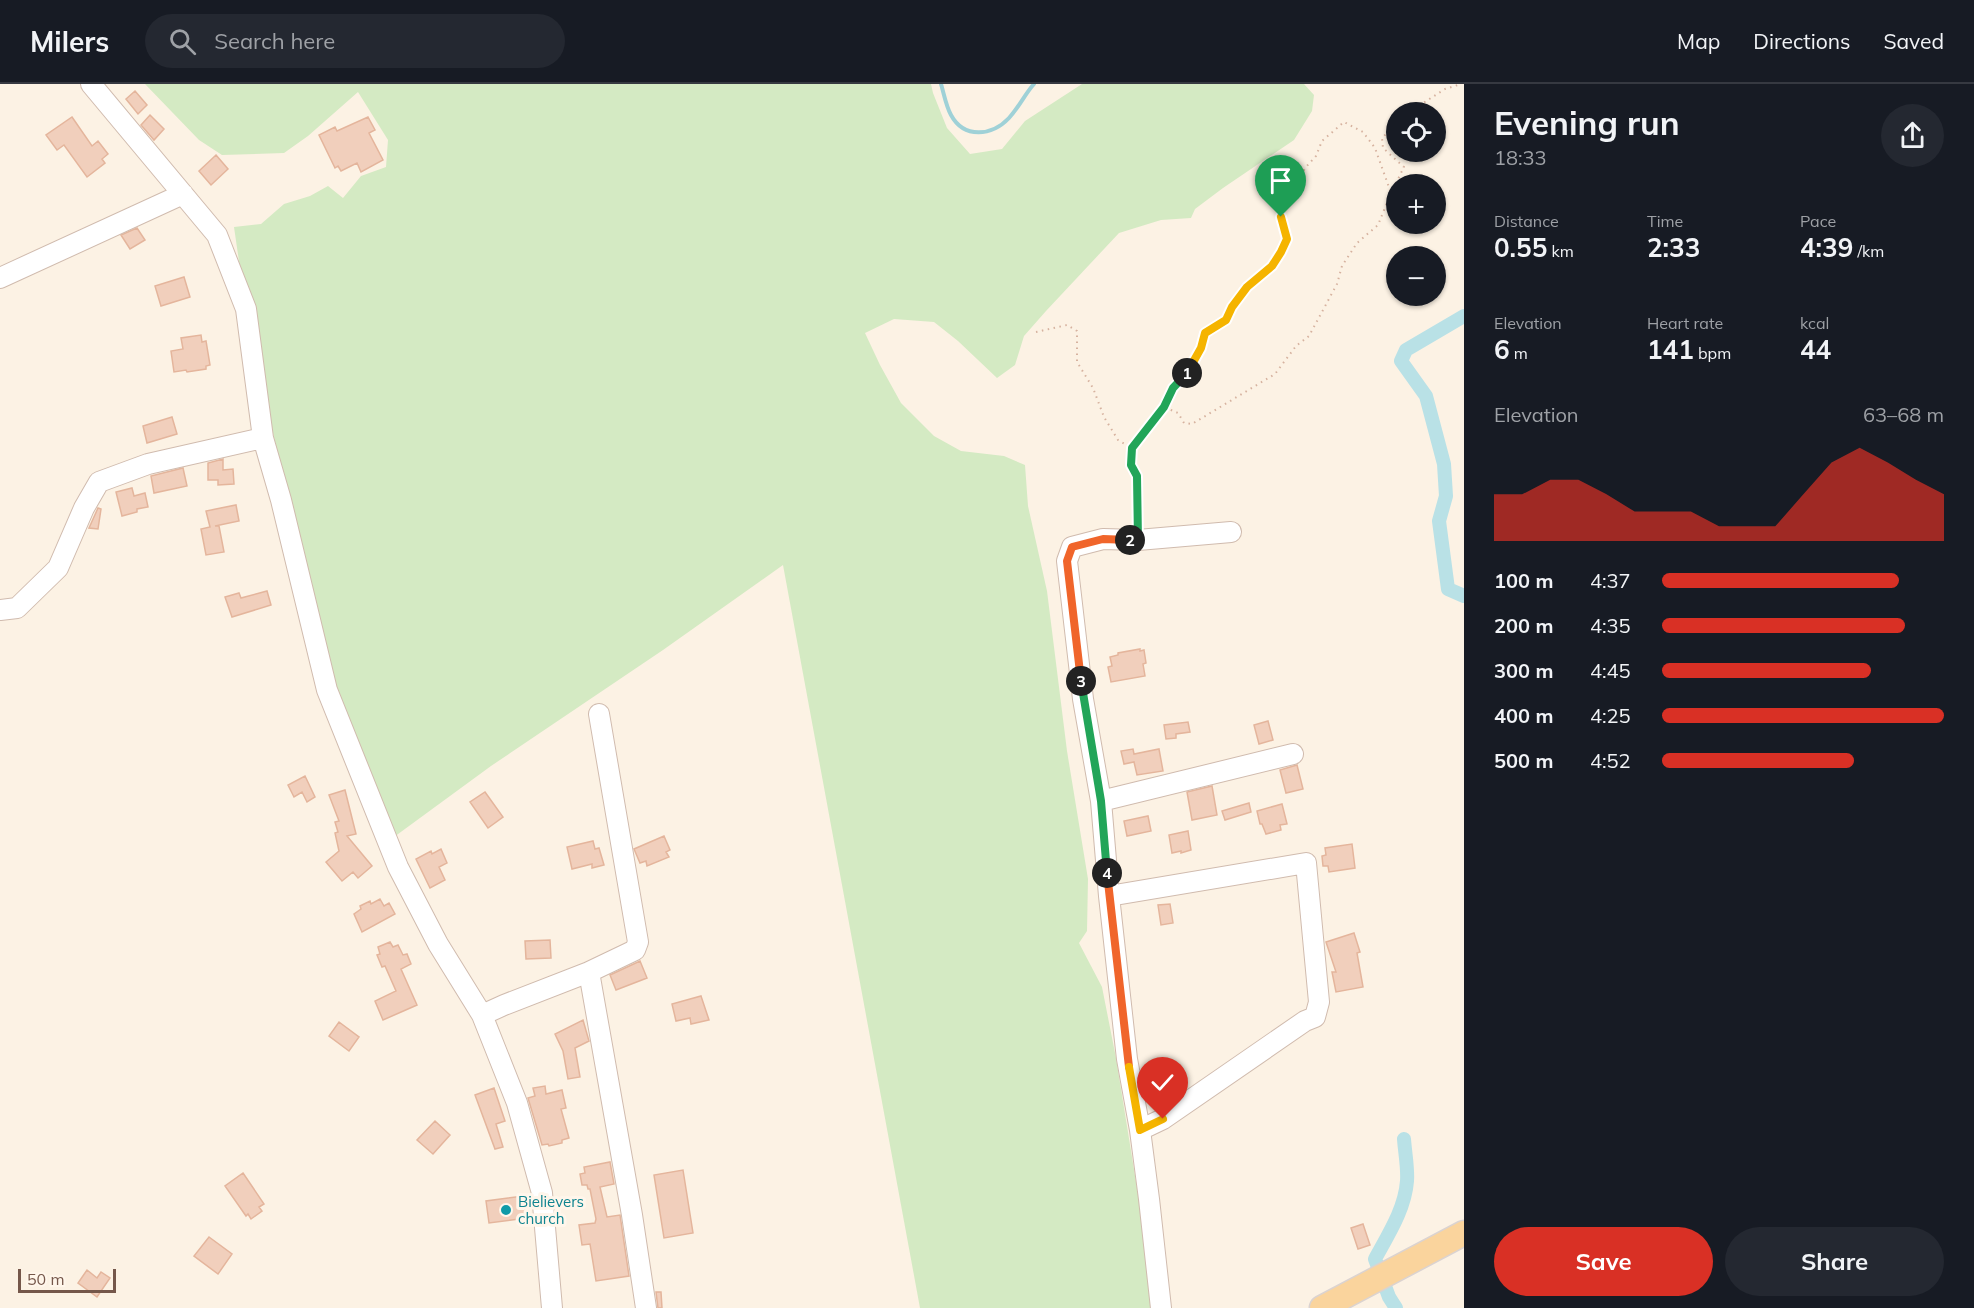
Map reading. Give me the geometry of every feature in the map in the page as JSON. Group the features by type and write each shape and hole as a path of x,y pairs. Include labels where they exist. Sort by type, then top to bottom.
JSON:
{"main road":[{"path":"1322,1308 1464,1233"}],"street":[{"path":"91,84 217,235 246,309 263,438 281,500 327,690 398,867 438,944 482,1016 517,1103 542,1193 552,1308"},
{"path":"0,278 183,194"},
{"path":"0,610 17,608 58,568 84,508 99,482 148,464 263,438"},
{"path":"1161,1308 1140,1130 1127,1059 1101,801 1083,699 1067,561 1072,547 1103,539 1138,540 1231,532"},
{"path":"482,1016 504,1005 589,972 635,950 638,942 599,714"},
{"path":"1101,801 1293,754"},
{"path":"1109,896 1306,863 1319,1002 1315,1017 1305,1021 1163,1119 1140,1130"},
{"path":"589,972 646,1308"}],"path":[{"path":"1425,102 1445,89 1461,84"},
{"path":"1138,540 1137,476 1131,465 1132,448 1164,407 1173,388 1188,372 1201,348 1205,333 1226,320 1232,307 1247,287 1272,266 1281,252 1287,239 1281,217 1305,168 1316,156 1322,141 1344,122 1363,132 1375,148 1386,179"},
{"path":"1386,134 1382,138 1383,148 1386,151"},
{"path":"1398,162 1404,167 1400,174"},
{"path":"1164,407 1178,413 1184,423 1192,424 1275,374 1296,346 1309,336 1337,284 1342,266 1357,243 1378,225 1386,205"},
{"path":"1036,332 1067,325 1077,331 1077,362 1093,388 1104,417 1118,440 1132,448"}],"green space":[{"path":"145,84 931,84 947,128 970,154 1002,149 1025,121 1082,84 1304,84 1314,95 1312,111 1294,140 1195,209 1191,218 1161,220 1119,233 1024,336 1015,365 997,378 934,322 894,319 865,333 901,403 934,436 961,451 1004,456 1025,465 1028,506 1047,591 1067,751 1088,879 1087,931 1079,943 1102,987 1116,1058 1147,1250 1153,1308 920,1308 783,565 663,650 491,766 394,837 363,761 325,655 283,481 242,282 234,227 261,224 284,204 310,196 328,186 343,198 361,176 386,167 388,140 358,92 308,136 284,153 222,155 199,140"}],"building":[{"path":"135,91 147,105 138,114 126,99"},
{"path":"150,115 164,129 154,140 141,125"},
{"path":"72,117 92,146 98,141 108,154 102,159 105,163 87,177 64,145 57,150 46,135"},
{"path":"368,117 375,130 369,133 383,160 361,172 357,163 341,171 338,166 335,168 319,135 335,127 337,131"},
{"path":"216,155 228,169 211,185 199,171"},
{"path":"137,228 145,240 130,249 121,235"},
{"path":"184,277 190,297 161,306 155,286"},
{"path":"201,335 202,342 206,341 210,365 206,366 206,369 174,372 171,351 183,349 181,338"},
{"path":"172,417 177,434 147,443 143,426"},
{"path":"223,459 223,470 233,469 234,484 218,485 218,480 208,480 208,463"},
{"path":"183,468 187,486 154,493 151,476"},
{"path":"132,488 134,496 145,493 148,507 122,516 116,492"},
{"path":"236,505 239,521 215,526 219,526 224,552 206,555 201,529 210,527 206,511"},
{"path":"98,508 101,509 98,529 89,528"},
{"path":"267,591 271,605 232,617 225,597 239,593 241,598"},
{"path":"1140,649 1140,651 1144,650 1145,676 1111,682 1108,667 1112,666 1110,657 1118,653"},
{"path":"1268,721 1273,740 1259,744 1254,725"},
{"path":"1188,722 1190,732 1176,734 1176,738 1166,739 1164,725"},
{"path":"1133,749 1134,754 1159,749 1163,771 1137,775 1134,762 1124,764 1121,751"},
{"path":"1297,765 1303,789 1286,793 1280,770"},
{"path":"305,776 315,797 307,802 302,792 294,797 288,785"},
{"path":"1212,786 1217,815 1192,820 1187,792"},
{"path":"345,790 356,834 347,836 372,866 358,878 353,872 342,881 326,862 339,851 335,822 339,821 329,795"},
{"path":"485,792 503,817 488,828 470,802"},
{"path":"1249,803 1251,812 1225,820 1222,811"},
{"path":"1282,804 1287,824 1280,825 1281,830 1266,834 1260,824 1257,811"},
{"path":"1148,816 1151,831 1127,836 1124,821"},
{"path":"1188,831 1191,850 1172,853 1169,835"},
{"path":"664,836 670,850 666,852 669,857 647,866 646,861 640,863 634,849"},
{"path":"593,841 595,849 599,848 604,865 592,868 592,864 572,869 567,847"},
{"path":"1352,844 1355,868 1329,872 1328,866 1323,866 1322,856 1326,855 1325,848"},
{"path":"441,849 447,863 439,867 445,880 430,888 416,859 431,851 432,854"},
{"path":"380,899 384,906 389,903 395,914 362,932 354,914 361,909 360,906"},
{"path":"1170,904 1173,923 1161,925 1158,905"},
{"path":"1354,933 1360,952 1357,953 1363,987 1336,992 1332,972 1336,972 1326,942"},
{"path":"550,940 551,958 526,959 525,941"},
{"path":"390,942 393,947 398,945 403,955 407,954 411,964 401,969 417,1005 383,1020 375,1001 396,991 385,966 382,967 377,955 380,954 378,947"},
{"path":"640,961 647,978 616,990 610,975"},
{"path":"701,996 709,1020 691,1024 690,1018 676,1021 672,1004"},
{"path":"583,1020 589,1041 575,1048 580,1077 568,1079 563,1051 555,1034"},
{"path":"339,1022 359,1037 349,1051 329,1036"},
{"path":"545,1086 546,1094 562,1090 566,1108 561,1109 569,1138 562,1140 562,1143 549,1146 548,1144 542,1145 528,1098 535,1096 533,1088"},
{"path":"494,1088 505,1121 496,1124 503,1147 495,1149 475,1095"},
{"path":"435,1121 450,1135 433,1154 417,1140"},
{"path":"610,1162 614,1184 600,1187 607,1217 620,1215 629,1276 596,1281 590,1244 582,1245 579,1225 595,1223 596,1219 590,1189 587,1185 582,1185 580,1174 585,1173 584,1167"},
{"path":"683,1170 693,1233 664,1238 654,1175"},
{"path":"243,1173 264,1204 259,1207 262,1211 251,1219 248,1214 246,1216 225,1186"},
{"name":"Bielievers church","path":"523,1196 526,1218 489,1223 486,1201"},
{"path":"1363,1224 1370,1245 1358,1249 1351,1228"},
{"path":"209,1237 232,1254 218,1274 194,1256"},
{"path":"87,1270 97,1278 101,1272 110,1278 97,1297 78,1283"},
{"path":"656,1292 661,1292 662,1308 658,1308"}],"waterway":[{"path":"941,84 948,108 957,123 963,128 978,132 987,131 1002,124 1013,114 1034,84"},
{"path":"1464,316 1406,350 1401,361 1426,396 1444,464 1446,496 1439,521 1448,589 1464,596"},
{"path":"1396,1308 1389,1297 1375,1259 1395,1222 1406,1191 1404,1139"}],"place":[{"name":"Bielievers church","path":"506,1210"}],"route":[{"path":"1163,1119 1140,1130 1127,1059 1101,801 1083,699 1067,561 1072,547 1103,539 1138,540 1137,476 1131,465 1132,448 1164,407 1173,388 1188,372 1201,348 1205,333 1226,320 1232,307 1247,287 1272,266 1287,239 1281,217"}]}
